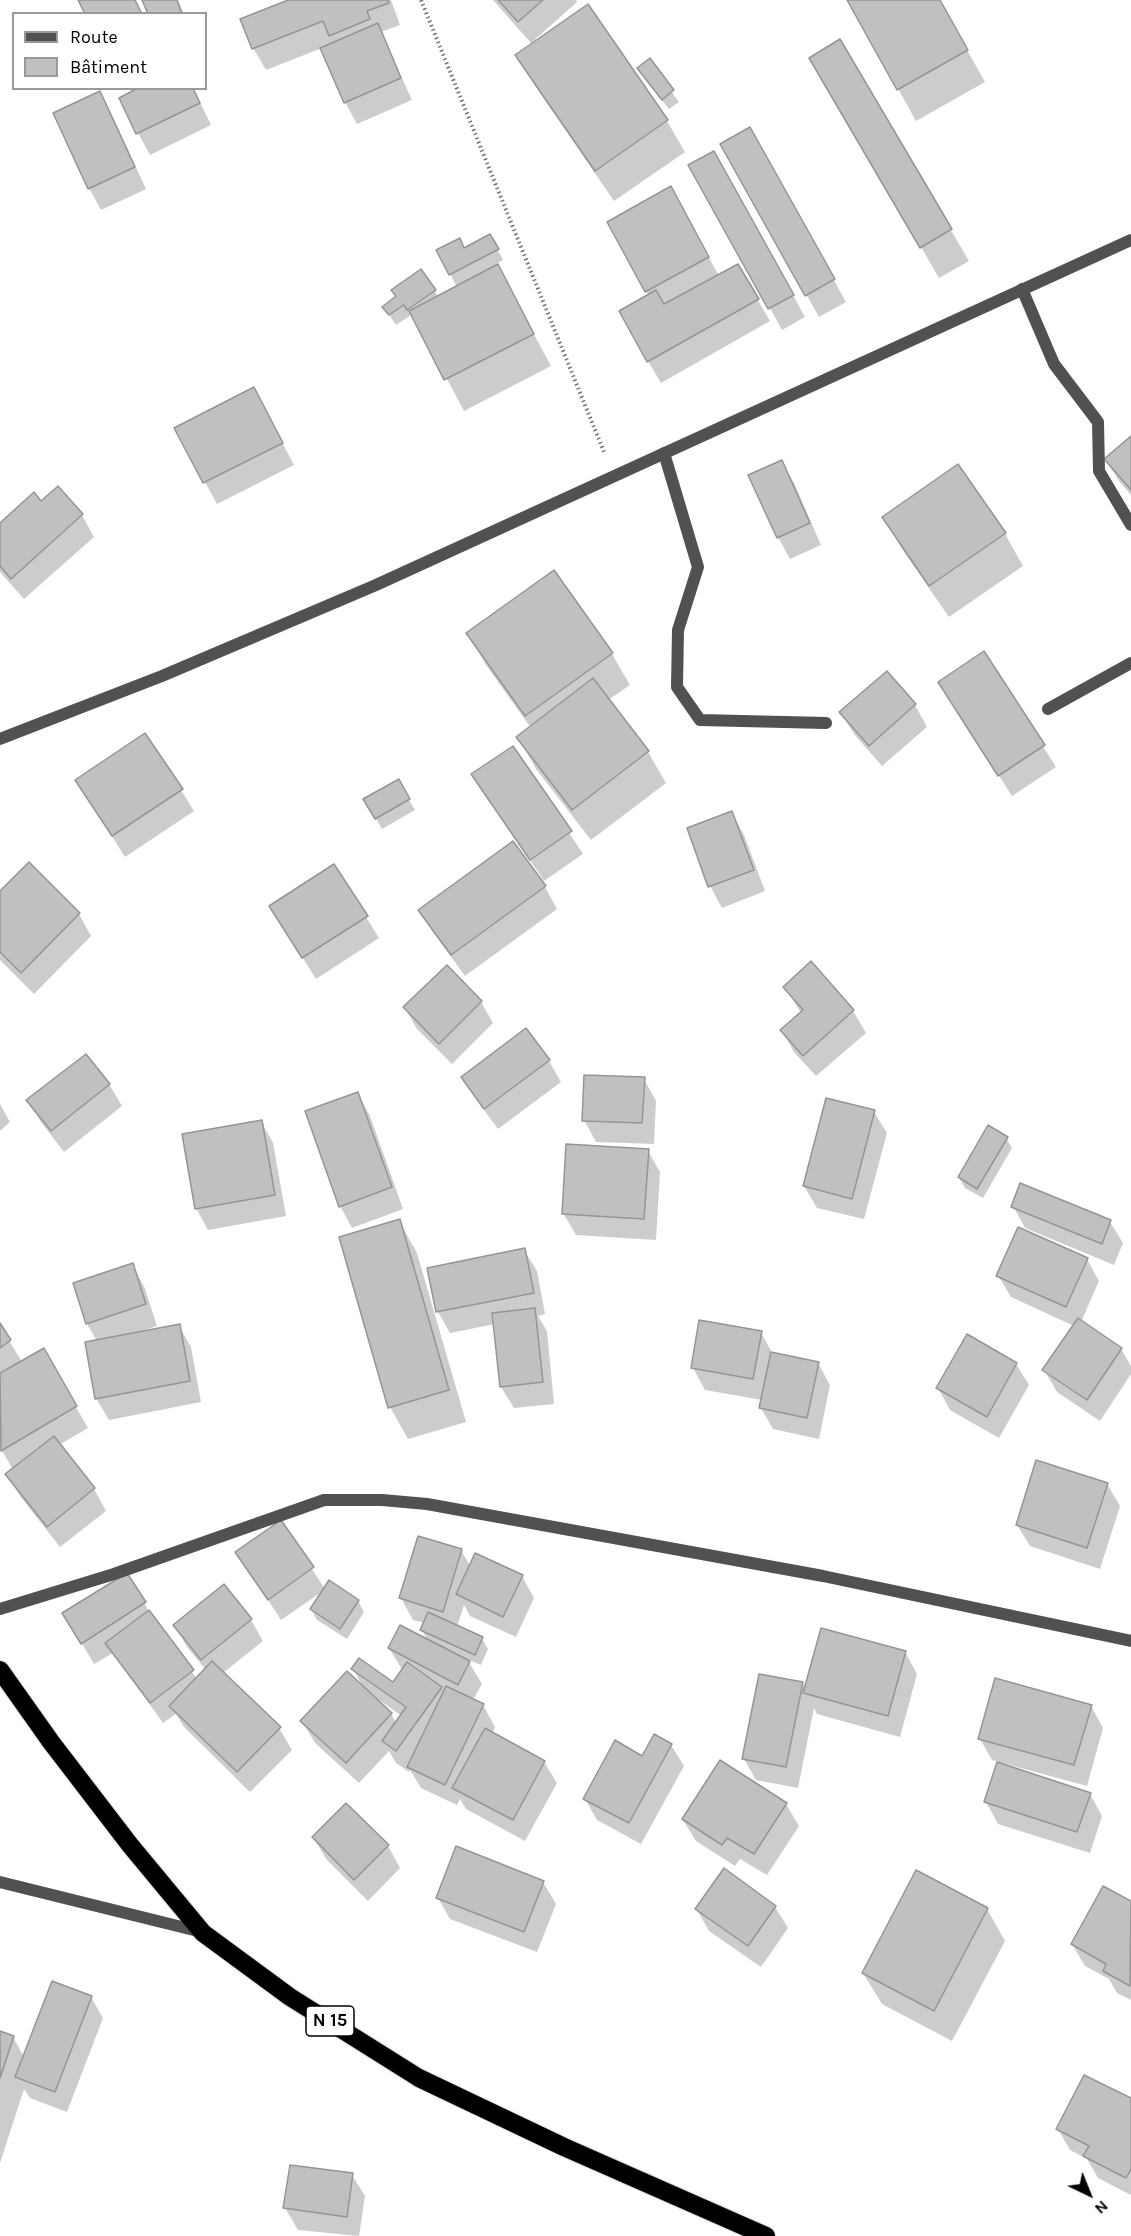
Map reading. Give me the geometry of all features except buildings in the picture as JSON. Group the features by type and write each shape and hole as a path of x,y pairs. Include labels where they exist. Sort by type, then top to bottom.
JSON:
{"highway":[{"name":"N 15","path":"0,1670 51,1742 130,1845 203,1932 290,1997 419,2078 564,2147 766,2236"}],"street":[{"path":"0,739 194,663 376,585 1131,240"},
{"path":"1022,289 1054,364 1098,422 1099,471 1131,525"},
{"path":"664,453 698,567 678,630 677,687 700,720 826,723"},
{"path":"1048,709 1131,663"},
{"path":"0,1609 114,1574 324,1500 382,1500 427,1504 823,1576 1131,1641"},
{"path":"0,1882 203,1932"}],"path":[{"path":"421,0 615,477"}]}
